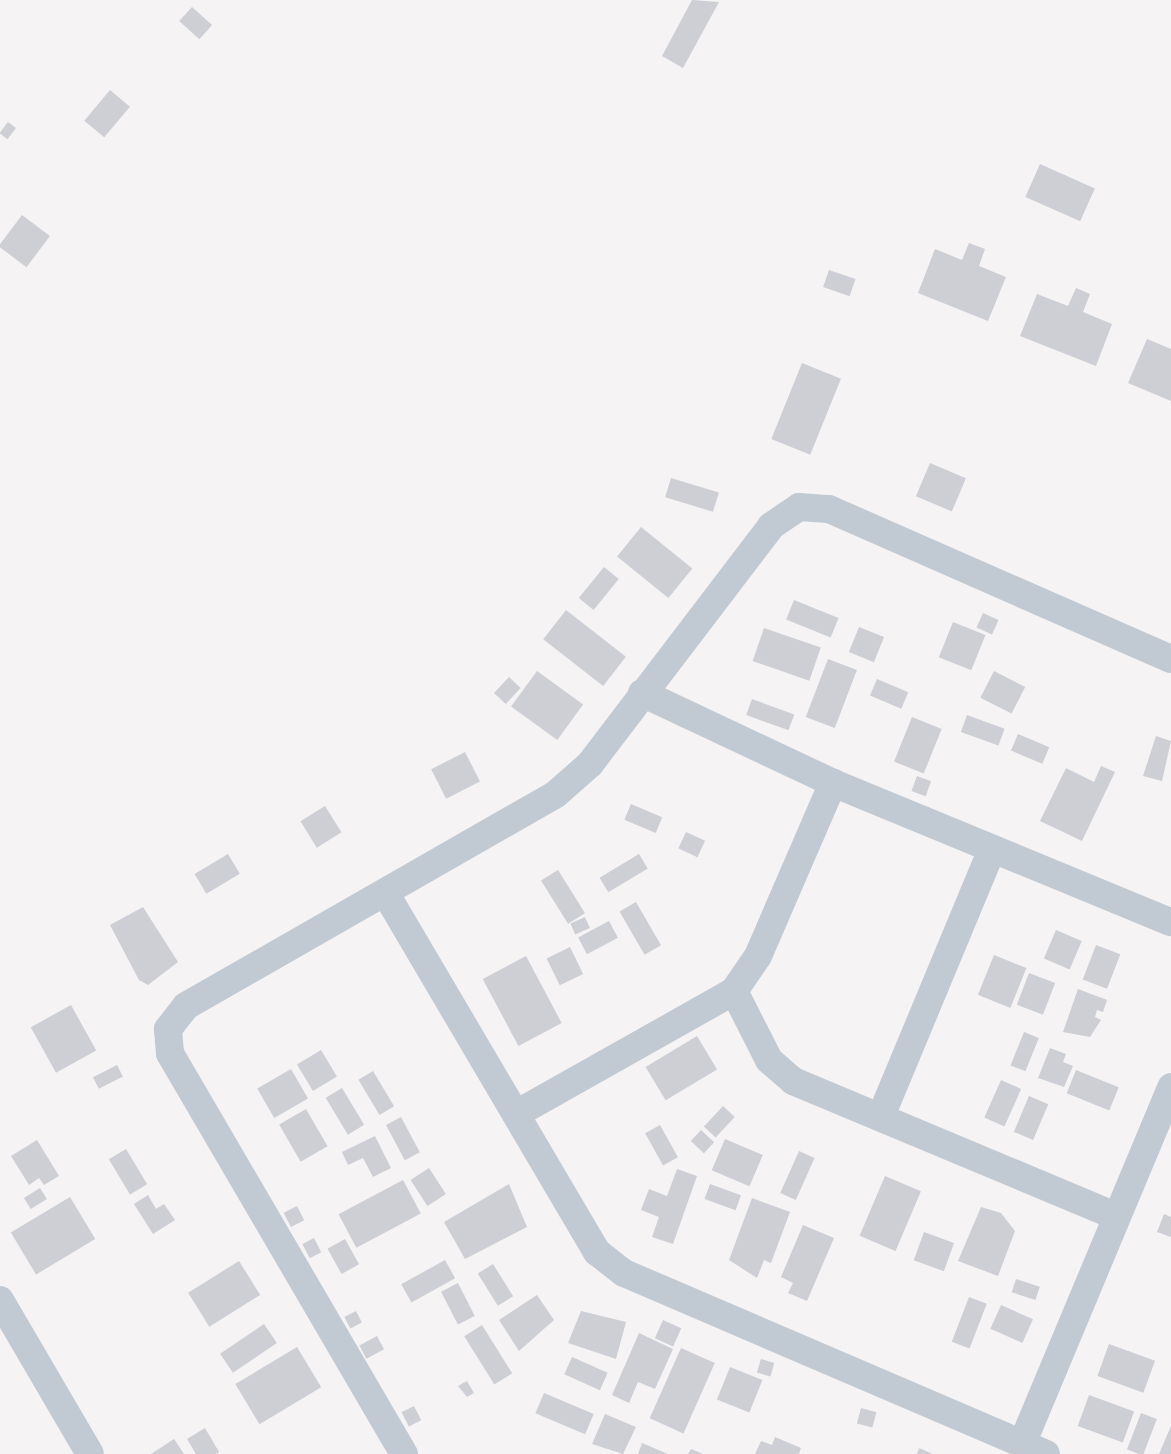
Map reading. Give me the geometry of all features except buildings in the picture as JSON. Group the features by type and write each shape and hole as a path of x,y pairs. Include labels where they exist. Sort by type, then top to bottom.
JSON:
{"street":[{"path":"404,1454 170,1053 168,1029 186,1006 386,894 556,794 590,764 771,526 799,507 829,509 1171,659"},
{"path":"642,693 834,783 1171,922"},
{"path":"516,1114 734,991 758,956 834,783"},
{"path":"881,1116 992,849"},
{"path":"386,894 597,1252 624,1273 1034,1449 1116,1216 1171,1087"},
{"path":"734,991 769,1060 793,1081 1116,1216"},
{"path":"0,1300 82,1451"}]}
